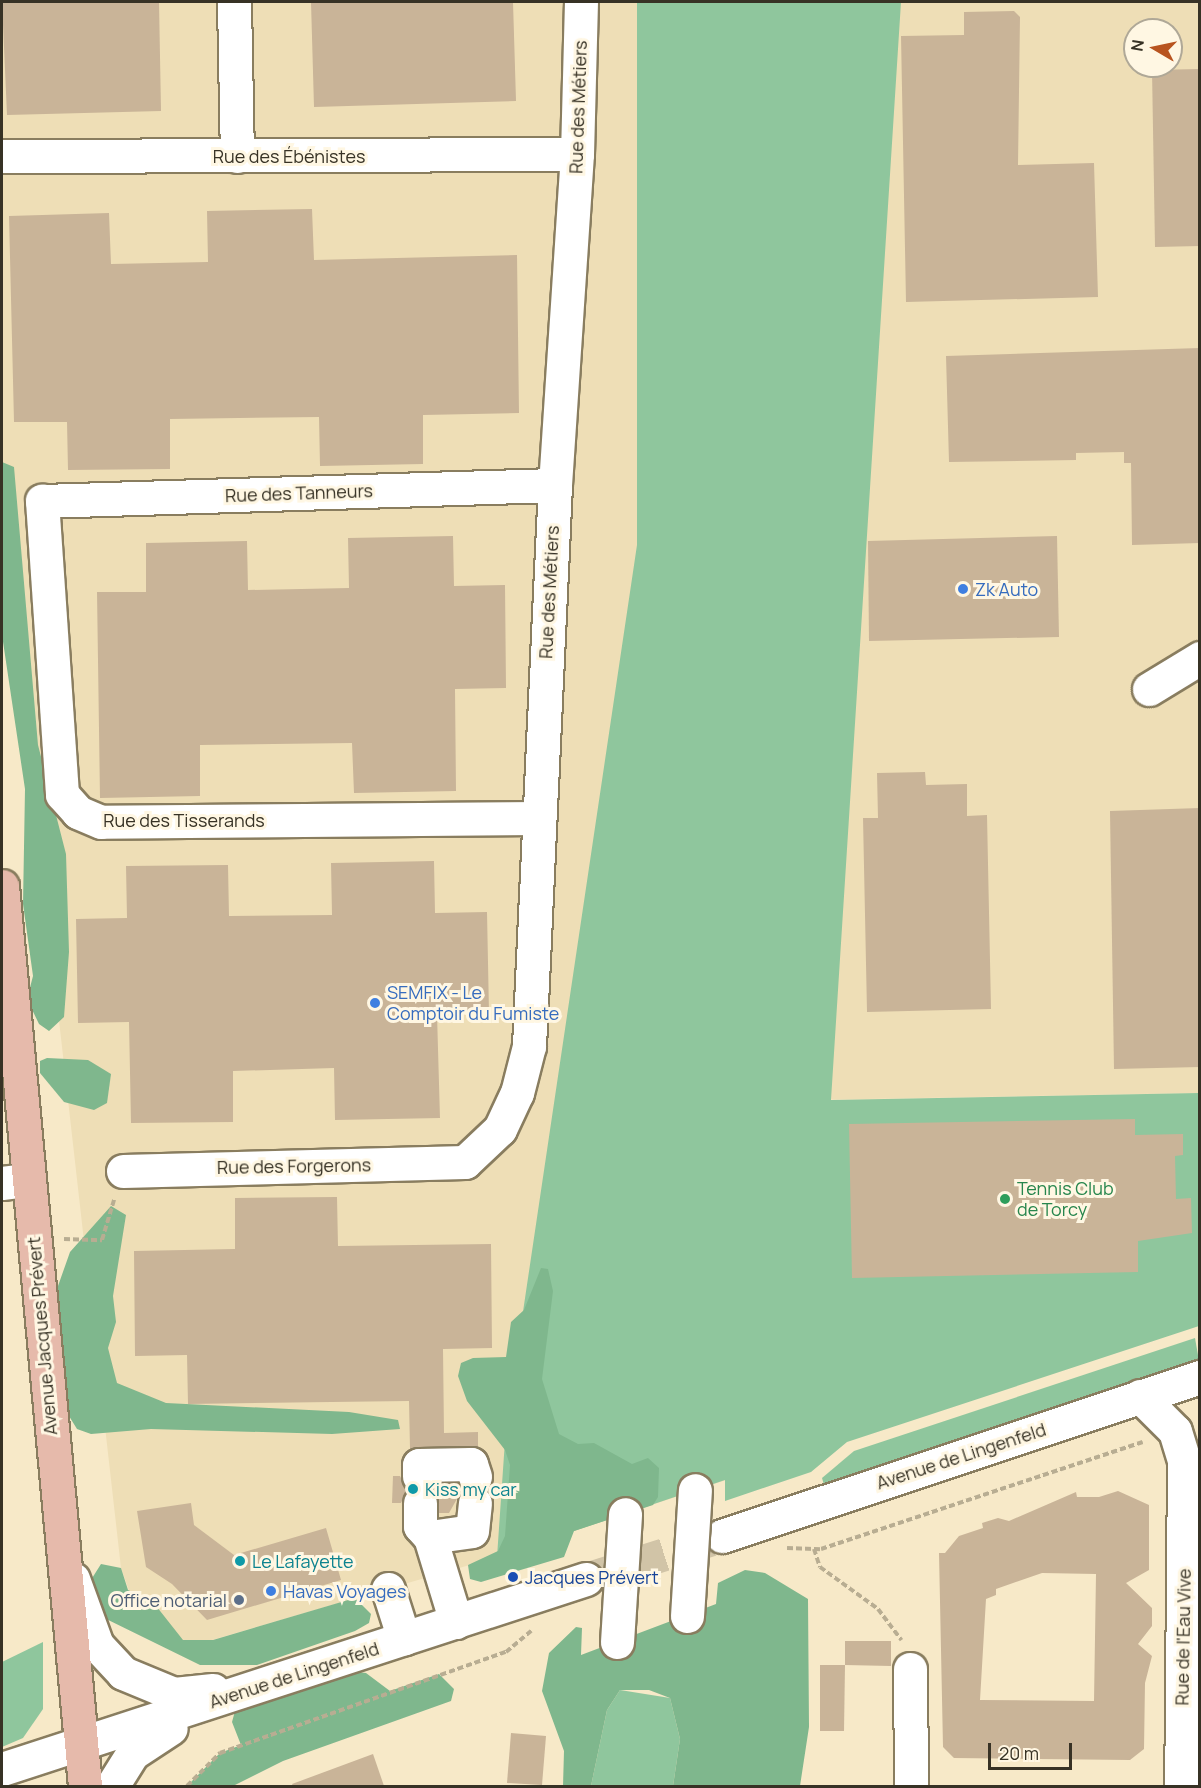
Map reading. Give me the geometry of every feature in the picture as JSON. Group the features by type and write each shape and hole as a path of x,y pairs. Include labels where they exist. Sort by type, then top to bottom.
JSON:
{"main road":[{"name":"Avenue Jacques Prévert","path":"2,886 14,1181 61,1541 86,1786"}],"street":[{"path":"234,2 237,156"},
{"name":"Rue des Métiers","path":"465,1162 500,1129 518,1093 529,1046 537,818 555,485 578,154 580,2"},
{"name":"Rue des Ébénistes","path":"2,156 578,154"},
{"name":"Rue des Tanneurs","path":"42,501 555,485"},
{"name":"Rue des Tisserands","path":"42,501 62,794 78,812 101,822 537,818"},
{"path":"1149,689 1200,658"},
{"name":"Rue des Forgerons","path":"123,1171 465,1162"},
{"name":"Avenue de Lingenfeld","path":"722,1536 1200,1377"},
{"name":"Rue de l'Eau Vive","path":"1140,1396 1175,1431 1184,1461 1181,1786"},
{"path":"430,1537 472,1531 474,1481 419,1481 420,1526 430,1537 456,1622"},
{"path":"687,1616 695,1491"},
{"path":"617,1642 625,1514"},
{"path":"61,1541 97,1645 123,1673 174,1694 266,1684"},
{"name":"Avenue de Lingenfeld","path":"2,1769 586,1579"},
{"path":"388,1589 404,1639"},
{"path":"910,1669 911,1786"},
{"path":"112,1786 118,1771 143,1746 266,1684"}],"path":[{"path":"55,1236 102,1240 123,1171"},
{"path":"814,1550 820,1567 894,1625 910,1669"}],"shaded area":[{"path":"2,2 1199,2 1199,1093 810,1100 726,1480 497,1557 212,1640 170,1640 134,1605 121,1568 2,517"}],"green space":[{"path":"637,2 901,2 831,1100 1199,1093 1199,1326 847,1442 811,1472 725,1501 725,1480 497,1557 506,1426 637,545"},
{"path":"2,462 14,467 38,745 66,854 69,952 64,1017 49,1031 39,1024 27,999 33,976 23,904 25,789 2,635"},
{"path":"47,1058 88,1060 111,1074 107,1103 94,1110 64,1102 40,1073 40,1061"},
{"path":"111,1206 126,1215 113,1296 116,1322 108,1348 117,1383 166,1403 349,1412 398,1420 400,1429 332,1434 151,1429 91,1434 77,1429 69,1416 58,1333 58,1286 70,1252"},
{"path":"541,1268 548,1269 553,1291 542,1379 559,1434 578,1444 594,1443 632,1464 648,1458 659,1468 658,1497 653,1505 574,1531 564,1557 481,1582 470,1579 468,1565 498,1551 505,1536 510,1465 505,1450 467,1401 458,1376 461,1363 473,1358 506,1357 511,1322 524,1310"},
{"path":"1195,1338 1199,1361 824,1485 822,1478 854,1451"},
{"path":"101,1564 121,1568 128,1590 153,1602 183,1640 213,1640 355,1598 371,1614 369,1623 355,1631 257,1665 200,1665 96,1614 89,1583"},
{"path":"745,1570 765,1573 808,1599 809,1727 800,1786 673,1786 680,1739 670,1698 649,1690 620,1690 607,1710 591,1786 563,1786 564,1751 542,1691 549,1653 576,1627 582,1628 581,1655 716,1604 718,1583"},
{"path":"43,1642 43,1709 23,1738 2,1747 2,1662"},
{"path":"350,1671 366,1673 390,1691 439,1674 454,1689 451,1701 283,1761 233,1786 187,1786 220,1753 241,1745 232,1722 235,1711"},
{"path":"620,1690 670,1698 680,1739 673,1786 591,1786 607,1710"}],"building":[{"path":"2,2 159,2 161,111 7,115"},
{"path":"311,2 513,2 516,101 314,107"},
{"path":"1014,11 1020,17 1018,165 1094,163 1098,297 906,302 901,36 964,35 964,12"},
{"path":"1183,69 1200,69 1200,246 1155,247 1152,78 1183,78"},
{"path":"312,209 314,260 517,255 519,413 423,415 423,464 320,466 319,417 170,419 170,469 68,470 67,422 14,422 9,216 109,213 111,264 208,262 207,211"},
{"path":"1200,348 1200,543 1132,545 1131,463 1124,463 1124,452 1076,453 1076,460 949,462 946,356"},
{"path":"453,536 454,586 505,585 506,688 455,689 456,791 354,793 352,743 200,745 200,796 100,798 97,592 146,592 146,543 247,541 248,590 349,588 348,538"},
{"name":"Zk Auto","path":"1057,536 1059,637 869,641 868,541"},
{"path":"925,772 926,785 967,784 967,816 987,815 991,1009 867,1012 863,818 878,818 877,773"},
{"path":"1200,808 1200,1067 1114,1069 1110,811"},
{"path":"434,861 435,913 487,912 489,1013 437,1014 440,1118 335,1120 334,1068 233,1071 233,1122 131,1123 129,1022 78,1023 76,919 127,918 126,866 228,865 229,916 332,915 331,863"},
{"path":"1135,1119 1135,1135 1183,1134 1183,1155 1175,1156 1176,1199 1191,1198 1192,1233 1138,1241 1138,1272 852,1278 849,1124"},
{"path":"337,1197 338,1246 491,1244 492,1348 443,1349 444,1433 478,1432 478,1447 410,1449 409,1401 188,1404 187,1355 135,1356 134,1251 235,1249 235,1198"},
{"path":"393,1476 400,1476 407,1490 401,1503 392,1503"},
{"path":"436,1483 458,1483 462,1490 449,1513 439,1513 432,1489"},
{"path":"1118,1491 1149,1505 1149,1570 1126,1583 1152,1608 1152,1626 1138,1644 1152,1656 1145,1683 1144,1749 1130,1760 954,1758 943,1747 939,1553 945,1553 959,1536 983,1528 982,1523 998,1518 1009,1521 1076,1492 1077,1497 1099,1497","holes":["1042,1573 1096,1574 1094,1701 980,1700 986,1599 996,1595 996,1589"]},
{"name":"Le Lafayette","path":"191,1503 194,1525 234,1555 326,1528 341,1580 207,1620 172,1584 146,1567 137,1511"},
{"path":"845,1641 891,1641 891,1666 845,1665"},
{"path":"820,1665 845,1665 844,1731 820,1731"},
{"path":"511,1733 546,1736 542,1785 507,1783"},
{"path":"373,1754 384,1786 293,1786 292,1784"}],"tunnel":[{"path":"586,1579 716,1538"}],"place":[{"name":"Zk Auto","path":"963,589"},
{"name":"SEMFIX - Le Comptoir du Fumiste","path":"375,1003"},
{"name":"Tennis Club de Torcy","path":"1005,1199"},
{"name":"Kiss my car","path":"413,1489"},
{"name":"Le Lafayette","path":"240,1561"},
{"name":"Jacques Prévert","path":"513,1577"},
{"name":"Havas Voyages","path":"271,1591"},
{"name":"Office notarial","path":"239,1600"}]}
